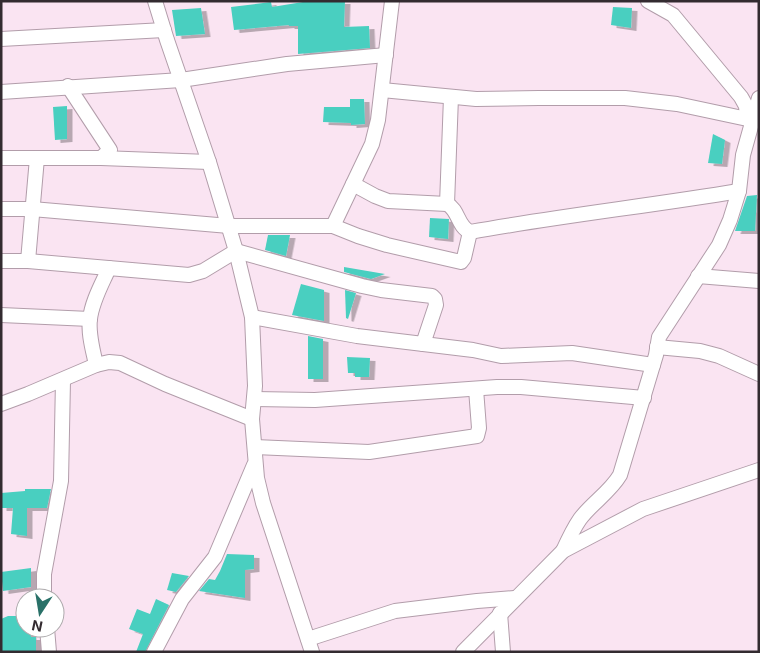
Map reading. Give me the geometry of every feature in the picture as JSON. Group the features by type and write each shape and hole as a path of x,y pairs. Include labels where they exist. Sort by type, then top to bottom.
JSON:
{"street":[{"path":"156,1 229,226 252,317 254,348 252,419 257,478 263,503 310,645 395,611 515,598"},
{"path":"333,226 372,144 378,120 392,1"},
{"path":"648,1 673,15 741,97 750,120"},
{"path":"1,39 164,30"},
{"path":"1,92 68,86 181,80 287,64 386,55"},
{"path":"68,86 110,150 101,158"},
{"path":"382,90 476,100 625,98 677,104 750,120"},
{"path":"447,204 451,97"},
{"path":"563,551 570,535 581,519 615,484 620,475 644,398 659,337 719,245 730,220 739,192 750,120 759,98"},
{"path":"1,158 101,158 209,162"},
{"path":"28,261 37,158"},
{"path":"353,184 388,201 447,204 453,208 464,229 470,232 532,221 637,208 739,192"},
{"path":"1,209 32,209 229,226 333,226 387,245 461,262 464,258 470,232"},
{"path":"1,261 28,261 190,275 203,271 236,251 362,286 432,296 435,299 436,305 423,344"},
{"path":"96,365 90,337 90,318 94,302 109,268"},
{"path":"698,276 759,282"},
{"path":"1,315 90,318"},
{"path":"252,317 357,336 473,350 501,356 572,353 653,365"},
{"path":"657,347 700,351 719,356 759,374"},
{"path":"1,404 96,365 110,362 120,363 165,384 252,419"},
{"path":"44,588 44,574 61,481 62,380"},
{"path":"254,399 325,399 521,387 644,398"},
{"path":"254,447 370,452 477,436 479,428 476,389"},
{"path":"154,652 182,599 215,557 256,462"},
{"path":"463,652 563,551 643,509 759,470"},
{"path":"500,613 503,652"},
{"path":"48,638 49,652"}],"building":[{"path":"309,1 345,1 344,27 369,26 370,48 298,54 298,26 289,25 234,30 231,7 271,2 272,7"},
{"path":"613,7 632,8 631,28 611,25"},
{"path":"201,8 205,34 176,36 172,10"},
{"path":"350,99 364,99 365,124 351,125 351,123 323,122 324,107 350,107"},
{"path":"67,106 67,139 55,140 53,107"},
{"path":"713,134 725,140 722,164 708,163"},
{"path":"757,195 755,231 735,231 747,196"},
{"path":"430,218 449,219 448,239 429,237"},
{"path":"268,235 290,235 286,256 265,250"},
{"path":"344,267 385,274 371,279 344,272"},
{"path":"301,284 324,290 324,321 292,315"},
{"path":"345,290 356,293 348,319 346,318"},
{"path":"308,336 323,339 323,379 308,379"},
{"path":"347,357 370,358 369,377 355,377 355,373 348,373"},
{"path":"25,489 51,489 47,508 27,508 27,536 11,534 13,508 1,508 1,493 25,491"},
{"path":"227,554 254,555 254,569 245,570 245,598 199,591 209,579 215,580"},
{"path":"31,568 31,587 3,591 1,572"},
{"path":"172,573 189,576 176,592 167,590"},
{"path":"156,599 169,605 145,652 136,652 143,634 129,629 137,609 150,614"},
{"path":"15,616 15,638 36,638 36,652 1,652 1,619"}]}
